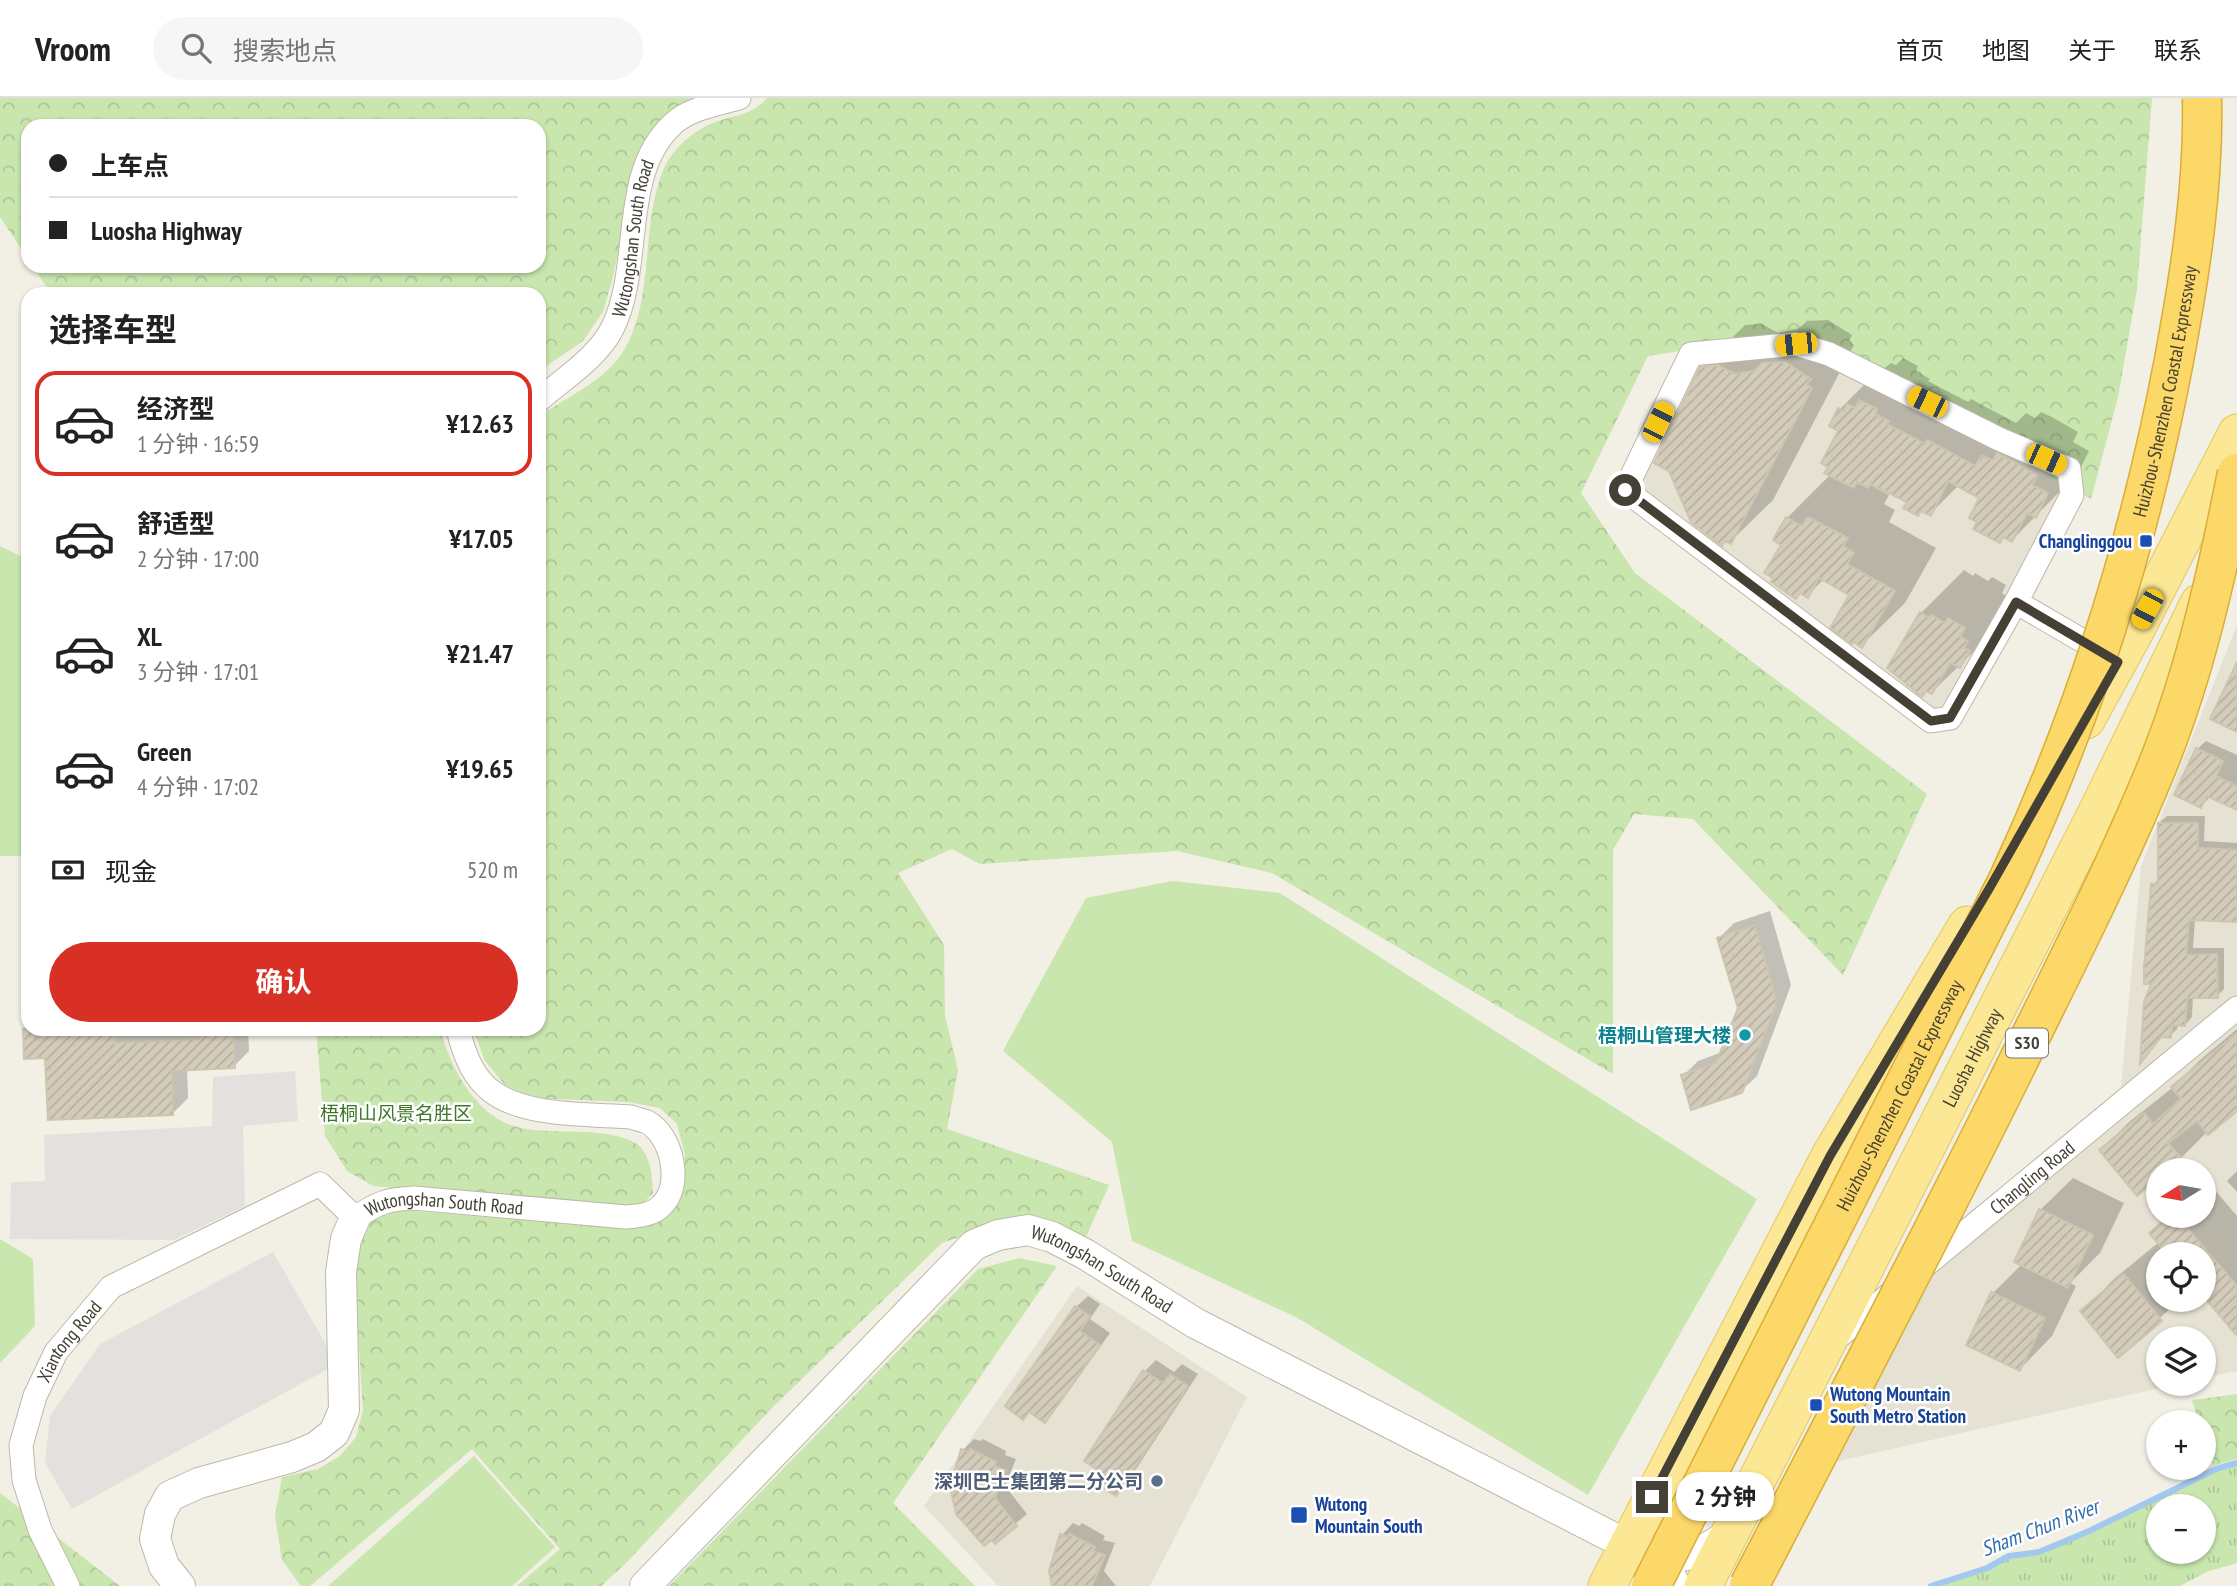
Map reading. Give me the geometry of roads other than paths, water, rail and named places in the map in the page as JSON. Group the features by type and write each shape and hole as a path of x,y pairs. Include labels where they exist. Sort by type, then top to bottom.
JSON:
{"highway":[{"name":"Huizhou-Shenzhen Coastal Expressway","path":"1641,1562 2004,890 2046,799 2109,625 2162,424 2194,235 2203,135 2202,98"},
{"name":"S30","path":"1749,1586 1950,1199 2077,942 2155,772 2183,691 2206,611 2237,473"}],"main road":[{"path":"1607,1586 1641,1562 1662,1477 1830,1156 1989,889 2118,662 2237,433"},
{"name":"Luosha Highway","path":"1711,1557 1827,1346 2098,810 2237,527"},
{"path":"1662,1477 1656,1503 1656,1525 1664,1539 1674,1546 1711,1557"}],"street":[{"name":"Wutongshan South Road","path":"546,394 593,354 611,331 622,302 643,170 657,143 675,122 694,111 739,98"},
{"path":"1796,344 1829,354 2000,439 2069,469 2072,495 2016,602 1950,718 1931,721 1625,490 1690,354 1796,344"},
{"path":"2016,602 2118,662"},
{"name":"Changling Road","path":"1827,1346 2237,1008"},
{"name":"Wutongshan South Road","path":"180,1586 164,1566 155,1539 160,1514 170,1496 199,1483 292,1457 316,1447 334,1433 344,1410 341,1272 346,1239 355,1217 374,1204 393,1198 414,1198 626,1217 646,1215 663,1205 672,1189 674,1172 670,1152 648,1122 631,1117 520,1106 502,1099 487,1089 472,1069 460,1036"},
{"name":"Xiantong Road","path":"68,1586 40,1530 24,1480 21,1445 35,1396 56,1352 111,1287 320,1184 355,1217"},
{"name":"Wutongshan South Road","path":"645,1586 974,1245 998,1235 1028,1230 1052,1237 1085,1254 1195,1323 1641,1562 1669,1574 1676,1586"},
{"name":"Wutongshan South Road","path":"1641,1562 1711,1557"}],"waterway":[{"name":"Sham Chun River","path":"1931,1586 1987,1568 2009,1556 2039,1552 2089,1531 2216,1469 2237,1463"}],"place":[{"name":"Changlinggou","path":"2146,541"},
{"name":"梧桐山管理大楼","path":"1745,1035"},
{"name":"Wutong Mountain South Metro Station","path":"1816,1405"},
{"name":"深圳巴士集团第二分公司","path":"1157,1481"},
{"name":"Wutong Mountain South","path":"1299,1515"}],"park label":[{"name":"梧桐山风景名胜区","path":"396,1113"}]}
